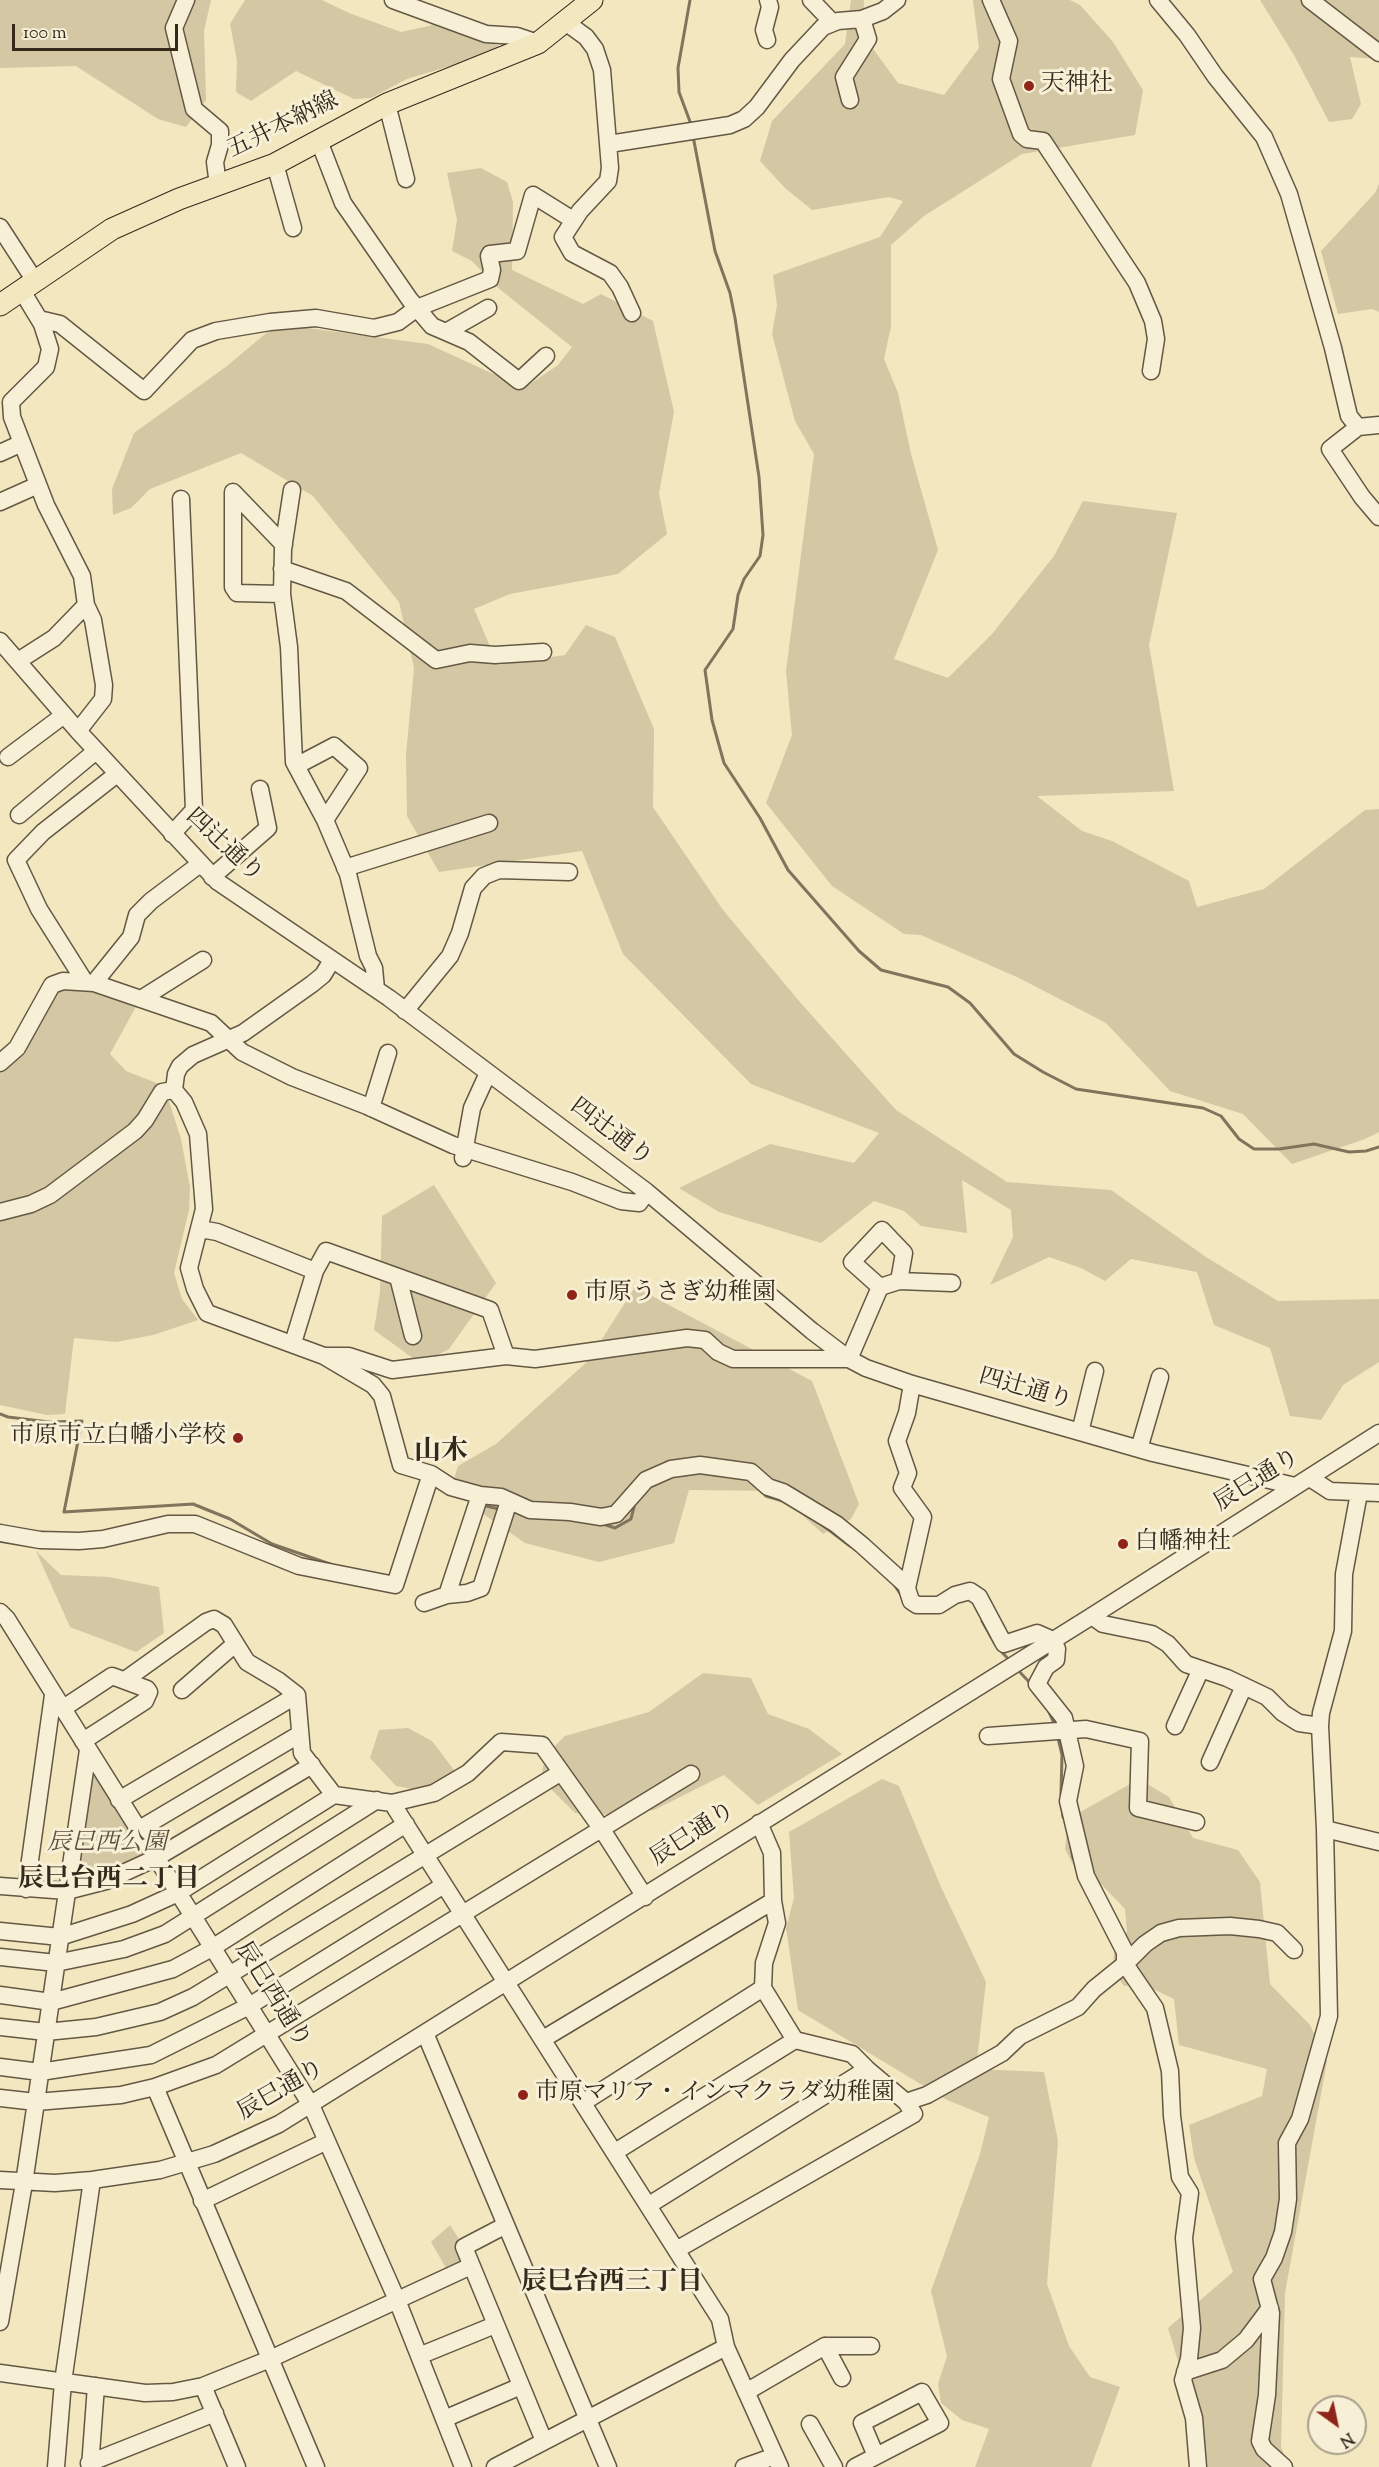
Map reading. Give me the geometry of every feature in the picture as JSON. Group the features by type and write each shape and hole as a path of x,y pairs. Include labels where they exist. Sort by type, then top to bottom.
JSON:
{"main road":[{"name":"五井本納線","path":"0,305 112,229 275,164 387,104 538,43 592,0"}],"street":[{"path":"186,0 174,28 194,109 220,131 220,145 215,162 218,185"},
{"path":"393,0 486,34 517,36 538,43"},
{"path":"767,40 764,30 770,7 768,0"},
{"path":"811,0 833,24"},
{"path":"609,144 730,125 744,119 757,107 792,60 823,27 862,19 883,11 897,0"},
{"path":"991,0 1009,41 1001,79 1022,134 1027,139 1043,141 1137,283 1153,321 1156,339 1151,371"},
{"path":"1158,0 1187,35 1269,147 1289,194 1333,348 1349,416 1358,427"},
{"path":"1310,0 1379,53"},
{"path":"850,100 844,77 868,39 862,19"},
{"path":"564,21 586,37 595,49 602,70 610,168 608,182 573,220 563,237 572,253 610,273 620,287 632,313"},
{"path":"387,104 406,179"},
{"path":"319,141 343,203 432,326 469,342 519,381 546,356"},
{"path":"275,164 293,228"},
{"path":"39,320 60,324 144,391 192,340 216,331 270,322 316,318 374,328 398,322 417,308 490,279 492,270 490,254 517,251 533,195 573,220"},
{"path":"0,227 28,286 50,348 46,367 11,402 12,417 38,484 82,576 86,605 93,620 104,686 103,699 78,731"},
{"path":"446,332 488,308"},
{"path":"1379,425 1358,427 1330,449 1379,518"},
{"path":"0,453 22,443"},
{"path":"0,502 38,484"},
{"path":"292,490 284,545 282,594 289,647 294,762 325,820 345,868 368,956 374,968 376,989"},
{"path":"282,594 237,592 233,587 233,492 284,545"},
{"path":"172,834 194,810 181,499"},
{"path":"282,568 346,591 436,660 470,653 495,655 543,652"},
{"path":"18,661 54,638 86,605"},
{"name":"四辻通り","path":"0,642 96,751 213,876 256,910 376,989 647,1192 812,1331 849,1359 866,1368 912,1384 1139,1449 1302,1482 1330,1491 1359,1494 1379,1493"},
{"path":"8,757 64,715"},
{"path":"296,766 334,746 358,768 325,820"},
{"path":"19,815 96,751"},
{"path":"90,983 39,909 16,860 18,855 43,832 117,774"},
{"path":"213,876 268,828 260,789"},
{"path":"345,868 489,823"},
{"path":"90,983 130,937 137,915 151,901 200,864"},
{"path":"405,1011 450,956 474,888 484,876 499,870 569,872"},
{"path":"141,999 203,960"},
{"path":"332,960 318,980 229,1040 194,1055 180,1066 176,1074 174,1090 184,1102 198,1134 204,1209 189,1268 195,1289 207,1313 324,1356 379,1391 401,1465 431,1474 451,1487 480,1495 501,1497 530,1510 570,1512 601,1517 616,1514 646,1480 671,1469 700,1465 751,1472 768,1487 783,1492 836,1524 906,1585 911,1601 917,1605 939,1605 955,1595 970,1591 979,1597 1004,1644 1037,1633 1053,1640 1057,1649 1056,1660 1046,1667 1037,1683 1064,1718 1067,1729 1075,1766 1068,1801 1086,1876 1125,1952 1125,1964 1155,2008 1170,2071 1172,2116 1180,2177 1190,2193 1184,2238 1192,2328 1183,2380 1194,2418 1198,2467"},
{"path":"0,1063 17,1048 52,985 63,981 90,983 211,1023 242,1052 292,1077 371,1108 463,1154 572,1182 621,1201 639,1203 647,1192"},
{"path":"371,1108 388,1053"},
{"path":"463,1154 472,1108 488,1073"},
{"path":"0,1212 31,1204 50,1196 135,1131 145,1120 162,1092 174,1090"},
{"path":"200,1229 217,1232 315,1271"},
{"path":"880,1287 852,1262 882,1230 904,1253 899,1281"},
{"path":"293,1343 315,1271 326,1251 490,1310 506,1356"},
{"path":"398,1277 413,1336"},
{"path":"324,1356 349,1356 392,1370 506,1356 535,1359 687,1338 705,1340 718,1352 733,1359 849,1359 880,1287 899,1281 952,1283"},
{"path":"1080,1432 1095,1371"},
{"path":"1139,1449 1160,1377"},
{"path":"907,1588 923,1518 902,1488 908,1473 897,1441 907,1413 912,1384"},
{"name":"辰巳通り","path":"0,2180 24,2183 92,2181 160,2170 187,2163 248,2140 311,2105 645,1897 1379,1433"},
{"path":"0,1533 40,1539 79,1541 103,1539 168,1524 195,1524 299,1566 395,1585 431,1474"},
{"path":"1284,2467 1264,2449 1260,2441 1267,2395 1270,2308 1262,2279 1274,2258 1284,2232 1288,2199 1287,2143 1300,2120 1329,2016 1325,1829 1320,1726 1321,1713 1343,1631 1344,1574 1359,1494"},
{"path":"447,1595 480,1495"},
{"path":"424,1603 447,1595 467,1593 481,1588 509,1501"},
{"name":"辰巳西通り","path":"0,1612 7,1619 311,2105 397,2300 464,2467"},
{"path":"1092,1616 1103,1624 1152,1634 1168,1644 1186,1664 1267,1697 1283,1713 1299,1723 1320,1726"},
{"path":"125,1680 206,1622 214,1619 224,1625 248,1662 297,1695 302,1753 334,1795"},
{"path":"182,1690 236,1644"},
{"path":"1175,1726 1201,1669"},
{"path":"0,2322 24,2183 51,2002 85,1746 148,1697 147,1689 112,1676 58,1702 26,1889"},
{"path":"1210,1762 1244,1686"},
{"path":"120,1800 297,1695"},
{"path":"988,1736 1086,1729 1140,1741 1138,1808 1196,1822"},
{"path":"138,1830 300,1734"},
{"path":"0,1930 60,1938 132,1914 178,1893 334,1795 384,1802 434,1793 468,1773 501,1742 542,1745 601,1828 645,1897"},
{"path":"0,1886 67,1890 106,1881 156,1858 312,1765"},
{"path":"0,2027 46,2032 96,2027 160,2012 230,1976 560,1773"},
{"path":"0,2098 36,2102 102,2097 155,2087 216,2065 691,1774"},
{"path":"384,1802 406,1824 720,2319 726,2347 778,2462 744,2467"},
{"path":"0,1957 56,1963 123,1949 165,1934 384,1802"},
{"path":"678,2250 914,2114 906,2102 852,2054 795,2040 763,1988 764,1963 777,1923 773,1901 772,1853 759,1823"},
{"path":"0,1995 51,2002 172,1969 212,1948 406,1824"},
{"path":"1325,1829 1379,1842"},
{"path":"0,2067 40,2072 151,2055 249,2006 444,1885"},
{"path":"543,2039 773,1901"},
{"path":"906,2102 936,2090 1002,2053 1020,2036 1078,2007 1094,1989 1145,1944 1161,1934 1179,1928 1230,1926 1259,1929 1277,1933 1294,1950"},
{"path":"584,2102 763,1988"},
{"path":"425,2033 608,2467"},
{"path":"615,2152 795,2040"},
{"path":"649,2205 867,2069"},
{"path":"155,2087 316,2467"},
{"path":"202,2201 327,2141"},
{"path":"56,2467 63,2382 92,2181"},
{"path":"506,2225 464,2247 544,2441"},
{"path":"0,2373 145,2393 173,2392 203,2386 270,2359 471,2266"},
{"path":"1185,2372 1222,2360 1246,2340 1270,2308"},
{"path":"419,2356 495,2325"},
{"path":"746,2392 825,2346 871,2346"},
{"path":"825,2346 842,2378"},
{"path":"495,2467 726,2347"},
{"path":"96,2386 90,2465 215,2413"},
{"path":"203,2386 215,2413 232,2466"},
{"path":"444,2419 521,2386"},
{"path":"855,2467 940,2423 922,2392 862,2423 876,2456"},
{"path":"810,2424 834,2467"}],"green space":[{"path":"0,0 211,0 204,31 206,100 186,127 158,119 76,66 0,68"},
{"path":"245,0 322,0 349,13 401,32 433,25 500,46 480,57 407,79 371,98 354,99 296,71 251,101 236,92 237,61 230,24"},
{"path":"851,0 864,0 863,24 868,42 898,83 944,95 979,48 973,0 1070,0 1080,5 1113,42 1143,90 1135,135 1022,154 924,216 891,245 891,326 884,359 898,393 911,454 938,550 894,659 948,678 992,634 1054,556 1083,501 1177,513 1149,645 1174,791 1037,796 1082,831 1112,841 1189,881 1197,907 1264,889 1365,810 1379,809 1379,1132 1365,1139 1292,1164 1243,1114 1170,1091 1106,1023 1019,978 921,935 904,934 832,886 766,803 792,735 786,671 814,454 795,421 772,334 777,305 773,275 880,237 903,201 889,197 812,210 785,188 760,161 772,121 845,44"},
{"path":"1260,0 1379,0 1379,59 1350,57 1361,104 1352,119 1329,122 1294,55"},
{"path":"481,168 507,182 513,202 512,270 583,304 601,294 653,321 674,412 659,493 667,534 618,574 510,594 474,609 498,665 565,655 586,625 615,637 654,729 653,807 723,910 799,1001 896,1110 1007,1182 1111,1190 1206,1257 1278,1301 1379,1299 1379,1362 1343,1385 1321,1420 1290,1416 1270,1348 1214,1325 1197,1272 1131,1259 1105,1281 1081,1268 1049,1257 990,1285 1013,1237 1011,1210 962,1180 967,1233 921,1226 904,1211 874,1201 821,1243 719,1212 679,1188 770,1144 854,1163 879,1133 751,1084 623,954 582,851 439,872 407,816 406,755 414,668 399,602 313,496 241,453 150,489 131,508 113,515 112,489 134,433 227,366 277,324 428,344 524,388 558,365 572,347 497,287 472,261 452,251 457,220 447,173"},
{"path":"1379,184 1379,312 1372,309 1338,314 1321,251 1375,193"},
{"path":"85,985 138,1003 110,1054 126,1071 164,1086 181,1139 190,1187 189,1210 174,1273 182,1299 198,1320 153,1335 116,1342 74,1338 65,1414 47,1415 0,1405 0,1065 54,988"},
{"path":"434,1185 496,1283 449,1349 421,1364 374,1330 380,1292 382,1216"},
{"path":"635,1287 812,1381 859,1504 851,1519 823,1534 776,1491 689,1490 674,1543 599,1562 525,1543 479,1511 453,1482 458,1466 496,1444 588,1361"},
{"path":"36,1551 61,1575 109,1577 159,1587 164,1633 136,1652 70,1627"},
{"path":"703,1673 751,1678 768,1714 809,1729 842,1754 758,1805 724,1775 654,1810 597,1815 575,1813 541,1779 545,1756 565,1736 649,1712"},
{"path":"408,1728 432,1741 457,1774 447,1787 418,1790 396,1786 370,1758 379,1730"},
{"name":"辰巳西公園","path":"93,1768 148,1853 146,1859 76,1884"},
{"path":"882,1779 899,1786 941,1887 986,1982 976,2069 1044,2072 1058,2141 1047,2284 1069,2346 1090,2377 1120,2387 1091,2467 975,2467 989,2429 962,2420 941,2403 938,2384 947,2356 931,2291 980,2154 989,2117 947,2100 798,2010 786,1928 794,1898 789,1832"},
{"path":"1139,1779 1169,1797 1193,1838 1238,1850 1260,1882 1270,1984 1310,2025 1327,2061 1285,2293 1281,2447 1289,2467 1193,2467 1194,2414 1168,2328 1233,2272 1194,2158 1189,2125 1262,2096 1267,2069 1179,2045 1174,1999 1147,1986 1124,1986 1113,1971 1114,1952 1127,1932 1125,1909 1101,1884 1072,1863 1065,1849 1068,1819"},
{"path":"450,2225 464,2247 471,2266 450,2275 431,2242"}],"waterway":[{"path":"690,0 678,68 679,92 692,127"},
{"path":"693,136 715,251 730,293 735,318 759,477 763,535 760,556 744,579 738,595 733,629 705,670 712,720 724,763 760,818 788,870 859,951 881,970 948,987 970,1003 1014,1054 1076,1089 1203,1108 1221,1116 1239,1139 1254,1149 1279,1149 1314,1144 1349,1152 1366,1151 1379,1147"},
{"path":"0,1414 49,1422 82,1421 64,1512 193,1504 230,1519 272,1544 333,1565"},
{"path":"751,1482 766,1496 783,1501"},
{"path":"603,1524 615,1528 631,1519 635,1503"},
{"path":"482,1505 499,1509"},
{"path":"817,1521 850,1546"},
{"path":"893,1583 901,1595"},
{"path":"982,1621 995,1644"},
{"path":"999,1649 1011,1662"},
{"path":"1017,1669 1031,1684"},
{"path":"1049,1712 1055,1725"},
{"path":"1058,1738 1062,1755 1061,1794"},
{"path":"1061,1800 1063,1817"},
{"path":"1071,1847 1073,1858"}],"place":[{"name":"天神社","path":"1029,86"},
{"name":"市原うさぎ幼稚園","path":"572,1295"},
{"name":"市原市立白幡小学校","path":"238,1438"},
{"name":"白幡神社","path":"1123,1544"},
{"name":"市原マリア・インマクラダ幼稚園","path":"523,2095"}],"district":[{"name":"山木","path":"441,1454"},
{"name":"辰巳台西二丁目","path":"109,1882"},
{"name":"辰巳台西三丁目","path":"612,2285"}]}
